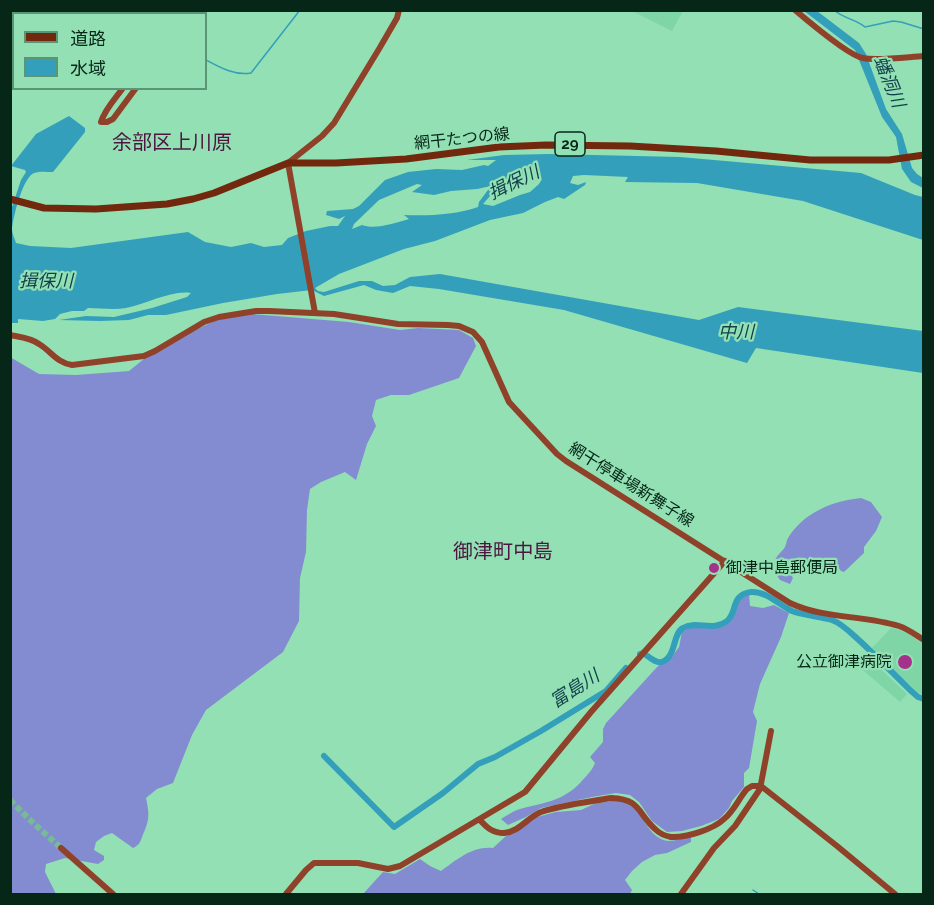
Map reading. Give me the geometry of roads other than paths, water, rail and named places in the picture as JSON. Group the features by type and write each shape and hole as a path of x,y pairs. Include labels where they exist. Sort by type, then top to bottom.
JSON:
{"main road":[{"name":"網干たつの線","path":"10,199 44,208 96,209 167,204 193,200 289,166 406,159 499,147 565,144 630,146 810,160 889,160 924,155"}],"street":[{"path":"315,311 289,166 334,123 397,18 399,10"},
{"path":"795,10 860,58 924,56"},
{"path":"121,90 107,108 101,122 113,119 135,90"},
{"name":"網干停車場新舞子線","path":"10,335 41,344 62,363 72,365 149,354 197,325 219,317 244,312 315,311 398,324 448,325 468,329 482,342 509,402 556,454 566,461 783,598 816,612 898,626 924,640"},
{"path":"286,894 314,863 358,863 393,868 408,862 525,792 591,712 725,561"},
{"path":"681,894 756,796 761,786 771,730"},
{"path":"480,820 492,831 507,833 516,830 538,813 620,798 634,804 664,836 687,836 720,823 747,789 752,786 761,786 895,894"},
{"path":"61,848 113,894"}],"water":[{"path":"804,11 817,11 859,43 866,54 886,109 902,134 912,168 923,178 923,188 911,182 902,169 896,137 882,117 855,50"},
{"path":"69,116 85,128 85,132 53,172 34,173 30,176 19,198 14,216 13,235 16,243 71,248 188,232 205,242 231,247 251,243 264,247 282,245 288,238 306,231 338,226 345,216 339,219 326,215 327,211 353,209 359,206 385,180 408,172 436,169 462,170 488,166 496,160 467,160 504,155 680,157 861,173 923,197 923,240 803,201 697,183 625,182 628,177 584,175 573,176 570,183 578,185 586,182 585,185 564,199 558,197 523,213 490,220 435,241 404,249 339,274 315,288 324,292 359,281 372,281 383,286 395,285 410,277 440,274 699,320 738,307 923,331 923,373 756,348 747,363 564,310 410,286 393,293 364,285 324,296 312,290 277,294 129,320 59,320 86,316 114,317 152,308 187,297 191,293 183,293 167,295 126,308 88,308 84,311 60,314 55,319 43,321 18,319 18,323 11,323 11,210 26,172 11,166 36,134","holes":["530,176 542,179 530,192 493,206 483,204 505,179","417,184 422,185 412,192 434,195 491,186 478,207 460,212 404,215 409,219 379,226 362,225 352,229 354,224 379,200"]}],"waterway":[{"path":"50,12 54,10"},
{"path":"207,60 233,72 251,73 300,10"},
{"path":"834,10 865,27 893,21 924,29"},
{"name":"富島川","path":"640,654 643,653 655,661 662,662 670,655 677,635 683,628 693,625 722,624 730,617 740,597 757,592 792,611 840,624 910,690 924,699"},
{"name":"富島川","path":"324,756 394,827 443,793 478,764 541,731 606,691 626,668"},
{"path":"753,890 759,894"}],"tunnel":[{"path":"10,800 61,848"}],"place":[{"name":"御津中島郵便局","path":"714,568"},
{"name":"公立御津病院","path":"905,662"}],"district":[{"name":"余部区上川原","path":"172,143"},
{"name":"御津町中島","path":"503,552"}],"water label":[{"name":"蟠洞川","path":"889,82"},
{"name":"揖保川","path":"514,183"},
{"name":"揖保川","path":"46,282"},
{"name":"中川","path":"736,333"}]}
